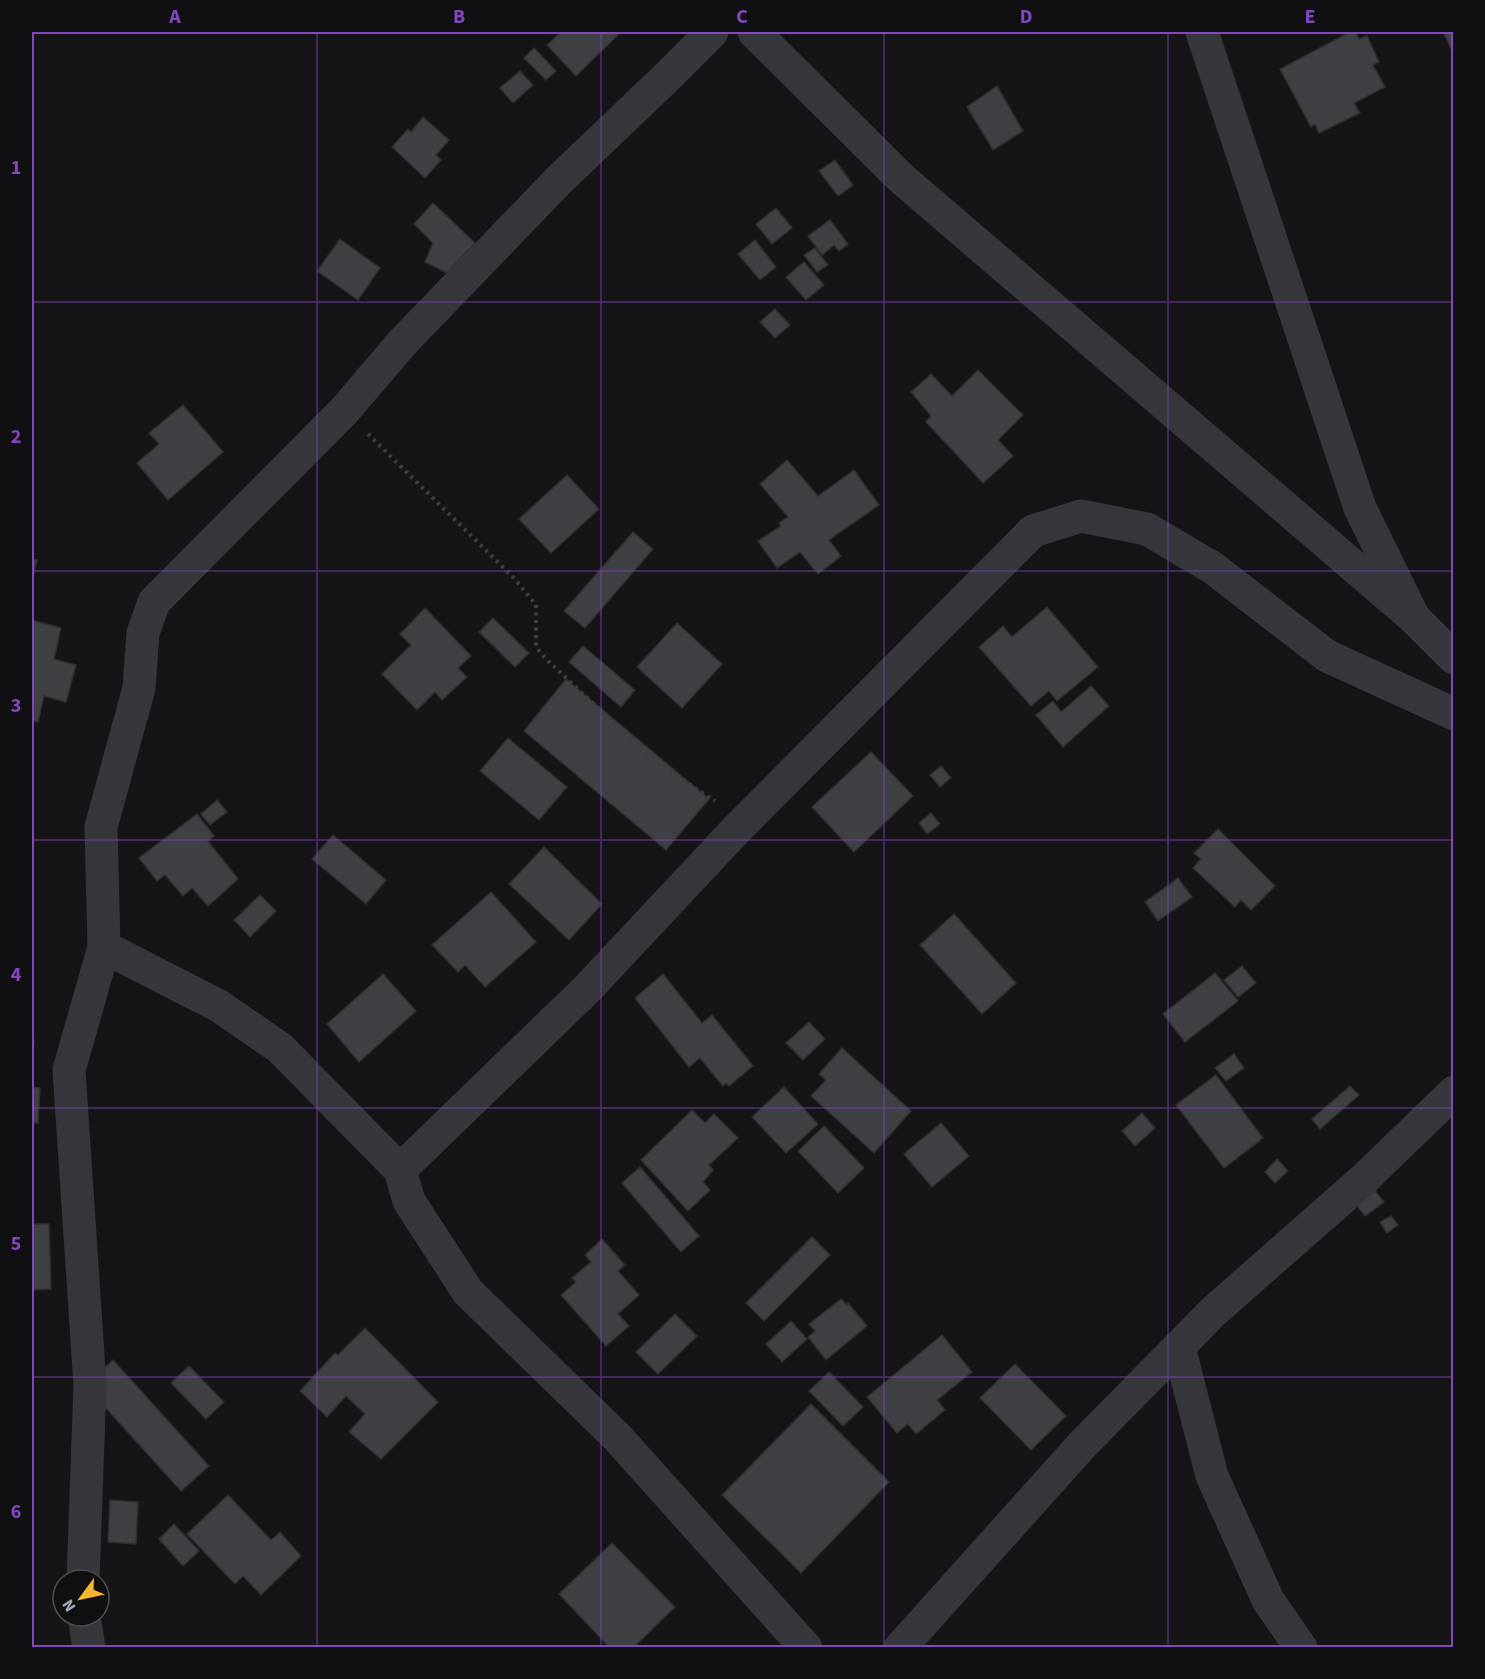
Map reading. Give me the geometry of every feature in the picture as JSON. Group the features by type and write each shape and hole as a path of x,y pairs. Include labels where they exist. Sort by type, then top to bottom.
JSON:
{"street":[{"path":"82,1568 90,1385 69,1070 104,947 102,827 139,688 143,633 154,602 344,411 402,343 558,180 712,32"},
{"path":"754,32 901,178 1414,618 1454,658"},
{"path":"1202,32 1360,508 1414,618"},
{"path":"400,1170 587,989 749,815 1033,531 1081,516 1147,529 1213,568 1327,656 1454,714"},
{"path":"104,947 219,1006 280,1048 400,1170 409,1201 468,1292 617,1437 806,1647"},
{"path":"900,1647 1082,1445 1213,1312 1364,1180 1454,1092"},
{"path":"1179,1347 1212,1476 1268,1600 1300,1647"},
{"path":"86,1628 89,1647"}],"path":[{"path":"344,411 474,538 536,605 536,647 546,659 654,761 709,799 749,815"}],"building":[{"path":"561,32 621,32 576,76 547,45"},
{"path":"1350,32 1355,32 1359,39 1367,36 1379,62 1373,65 1385,87 1354,103 1360,113 1319,133 1315,124 1311,127 1280,69"},
{"path":"1443,32 1454,32 1454,55"},
{"path":"534,48 556,71 546,80 524,58"},
{"path":"520,71 533,85 513,103 500,88"},
{"path":"997,86 1023,131 993,150 967,107"},
{"path":"423,117 449,140 436,155 441,160 425,178 392,147 408,129 411,132"},
{"path":"835,160 853,185 838,196 819,171"},
{"path":"433,203 475,243 447,273 425,262 433,243 414,224"},
{"path":"776,208 792,228 772,244 756,224"},
{"path":"830,220 848,244 839,251 834,245 822,255 808,236"},
{"path":"340,239 380,268 358,300 317,271"},
{"path":"755,240 776,267 760,280 738,254"},
{"path":"815,248 828,265 817,272 804,255"},
{"path":"804,262 824,285 806,300 786,277"},
{"path":"775,309 790,325 775,338 760,322"},
{"path":"978,370 1023,415 998,440 1013,456 983,483 926,422 931,416 911,392 931,374 952,396"},
{"path":"183,405 223,452 168,500 137,463 159,444 149,433"},
{"path":"787,460 818,496 854,470 879,505 829,540 841,556 818,574 800,552 777,568 758,541 781,526 779,523 788,517 760,484"},
{"path":"567,475 599,509 551,553 519,519"},
{"path":"633,532 653,549 585,628 564,611"},
{"path":"32,559 37,560 32,580"},
{"path":"1047,607 1098,667 1057,701 1049,691 1031,706 979,647 1003,626 1012,637"},
{"path":"425,608 471,656 458,668 467,677 442,700 435,692 417,710 382,674 411,645 400,634"},
{"path":"493,618 529,653 515,667 479,632"},
{"path":"32,620 61,628 54,659 76,665 66,702 44,696 38,722 32,721"},
{"path":"677,623 722,664 682,708 637,667"},
{"path":"583,646 635,690 621,707 569,662"},
{"path":"566,679 709,799 666,850 524,731"},
{"path":"1091,686 1109,706 1063,747 1036,715 1053,701 1061,712"},
{"path":"508,738 567,787 539,820 480,771"},
{"path":"871,752 913,796 854,852 812,807"},
{"path":"941,766 951,778 940,787 930,775"},
{"path":"217,800 227,812 210,825 201,814"},
{"path":"931,813 940,824 927,834 919,823"},
{"path":"197,814 214,836 208,841 238,879 208,906 192,888 183,896 165,875 157,881 139,858"},
{"path":"1218,829 1275,886 1251,910 1241,900 1235,907 1193,868 1201,859 1194,853"},
{"path":"333,835 386,880 366,904 312,859"},
{"path":"544,847 602,904 569,940 509,884"},
{"path":"1178,878 1192,897 1158,921 1145,902"},
{"path":"491,892 536,942 485,987 465,965 458,972 432,945"},
{"path":"260,895 276,911 250,937 234,920"},
{"path":"954,914 1016,983 982,1014 920,945"},
{"path":"1242,966 1256,983 1238,997 1224,980"},
{"path":"1215,973 1238,1001 1185,1042 1163,1014"},
{"path":"383,974 416,1011 359,1062 327,1024"},
{"path":"663,974 702,1023 712,1015 753,1066 729,1086 726,1083 723,1086 700,1058 689,1067 635,998"},
{"path":"32,1016 34,1043 32,1044"},
{"path":"809,1022 825,1039 803,1060 786,1043"},
{"path":"842,1048 911,1111 874,1153 811,1096 826,1080 819,1074"},
{"path":"1234,1054 1244,1068 1226,1081 1215,1068"},
{"path":"1216,1075 1263,1138 1224,1168 1176,1105"},
{"path":"1350,1086 1359,1095 1320,1129 1312,1119"},
{"path":"32,1087 40,1088 38,1123 32,1122"},
{"path":"784,1087 818,1124 786,1153 752,1117"},
{"path":"692,1110 705,1123 714,1114 738,1138 709,1165 713,1170 703,1182 710,1190 688,1211 641,1160"},
{"path":"1142,1113 1155,1128 1135,1146 1122,1131"},
{"path":"941,1123 969,1156 932,1187 904,1154"},
{"path":"824,1126 864,1168 838,1193 798,1151"},
{"path":"1277,1159 1288,1171 1275,1183 1265,1172"},
{"path":"640,1167 699,1236 681,1252 622,1183"},
{"path":"1369,1183 1384,1202 1365,1216 1350,1197"},
{"path":"1391,1216 1398,1225 1387,1233 1380,1222"},
{"path":"32,1224 49,1224 51,1289 32,1290"},
{"path":"812,1237 830,1255 764,1321 746,1303"},
{"path":"602,1239 625,1265 618,1271 639,1295 618,1314 629,1326 606,1346 561,1295 576,1282 572,1278 591,1262 585,1255"},
{"path":"841,1299 847,1305 848,1303 867,1326 826,1360 808,1337 815,1331 809,1324"},
{"path":"675,1314 697,1336 658,1374 636,1352"},
{"path":"791,1321 807,1339 782,1362 766,1344"},
{"path":"365,1328 438,1402 381,1459 349,1432 365,1414 346,1396 327,1417 300,1391 335,1353 338,1355"},
{"path":"942,1335 972,1372 937,1400 945,1410 916,1434 908,1424 897,1433 867,1397"},
{"path":"113,1360 209,1466 181,1491 86,1386"},
{"path":"1015,1364 1066,1416 1031,1450 980,1398"},
{"path":"189,1366 224,1402 206,1419 171,1383"},
{"path":"829,1372 863,1407 843,1426 809,1391"},
{"path":"811,1404 889,1482 801,1573 722,1495"},
{"path":"228,1495 271,1540 280,1532 301,1556 261,1595 243,1576 235,1584 187,1534"},
{"path":"110,1500 138,1502 136,1544 108,1542"},
{"path":"174,1524 199,1551 183,1566 159,1539"},
{"path":"612,1543 675,1607 633,1648 610,1648 559,1594"}]}
